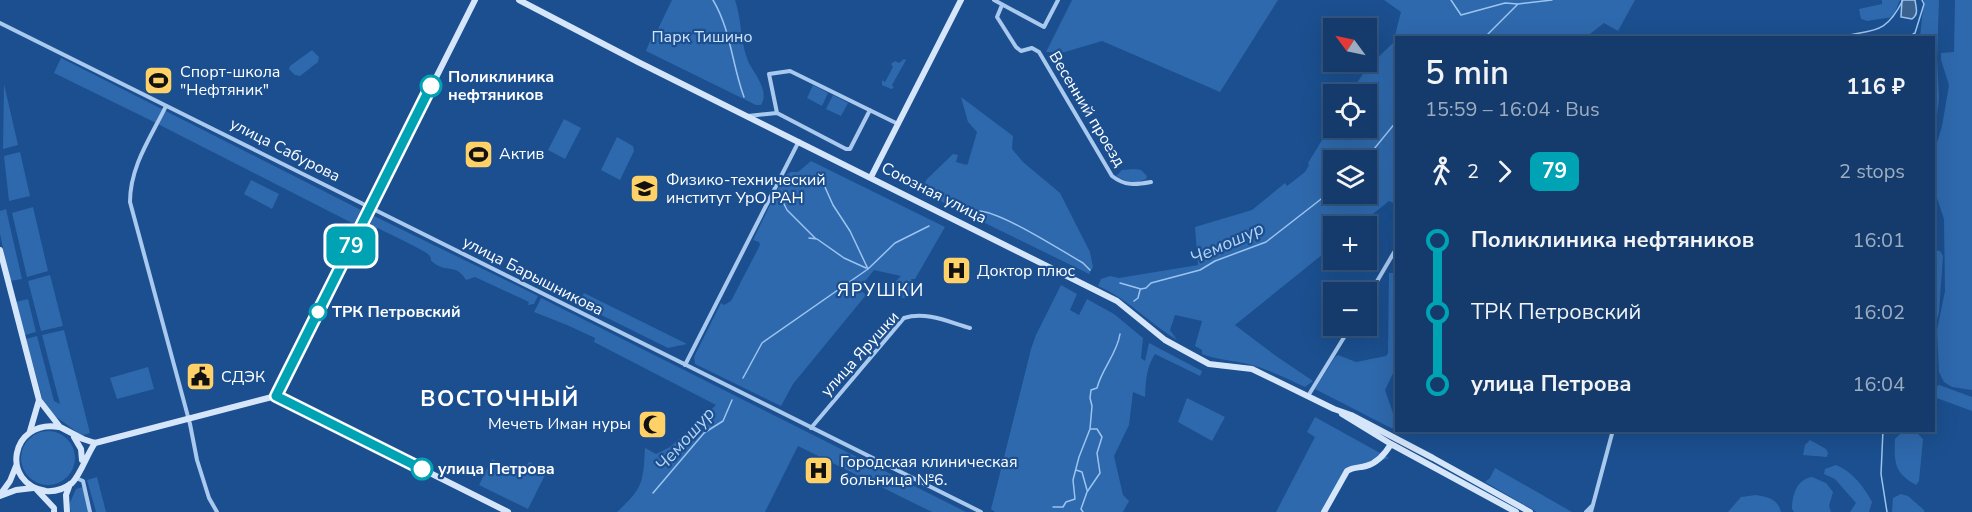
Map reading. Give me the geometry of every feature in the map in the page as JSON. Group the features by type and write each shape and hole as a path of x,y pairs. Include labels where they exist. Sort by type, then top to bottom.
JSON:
{"main road":[{"path":"276,396 475,0"},
{"name":"Союзная улица","path":"519,0 1117,301 1165,340 1209,363 1252,369 1433,458 1530,512"},
{"path":"871,177 961,0"},
{"path":"0,250 39,400 60,427"},
{"path":"0,495 10,481 16,465 20,440 30,431 49,425 60,427 95,443 276,396 496,509 508,512"},
{"path":"30,431 39,400"},
{"name":"Союзная улица","path":"1350,417 1391,444 1516,512"},
{"path":"72,434 81,448 81,466"},
{"path":"0,495 35,488 52,491 70,484 76,478 95,443"},
{"path":"1324,512 1347,471 1375,462 1385,454 1391,444"},
{"path":"16,465 26,482 35,488 54,510 67,509 66,495 70,484"}],"street":[{"path":"994,0 1044,27 1058,0"},
{"name":"Весенний проезд","path":"1002,5 997,17 1015,45 1021,51 1032,48 1040,52 1112,176 1120,183 1130,185 1151,182"},
{"name":"улица Сабурова","path":"0,23 370,208"},
{"path":"777,113 770,74 790,71 898,124"},
{"path":"166,106 133,172 130,202 206,488 217,512"},
{"path":"747,116 777,113 850,149 870,110"},
{"path":"685,365 799,141"},
{"name":"улица Барышникова","path":"370,208 981,512"},
{"path":"1377,282 1395,251"},
{"name":"улица Ярушки","path":"811,428 904,318 923,315 970,328"},
{"path":"1308,396 1345,336"},
{"path":"1591,512 1612,432"},
{"path":"76,478 82,481 90,512"},
{"path":"1586,512 1593,505"}],"green space":[{"name":"Парк Тишино","path":"672,0 735,0 745,53 764,94 761,105 756,105 646,51"},
{"path":"1072,0 1278,0 1220,92 1102,41 1065,52 1046,52"},
{"path":"1384,0 1635,0 1618,31 1604,23 1587,36 1395,36 1395,204 1389,201 1370,216 1323,216 1323,254 1235,325 1313,381 1305,387 1255,366 1202,354 1202,350 1195,346 1202,321 1175,315 1170,330 1177,340 1109,291 1098,286 1101,279 1110,276 1119,278 1198,265 1195,227 1252,210 1285,183 1287,186 1305,172 1323,138 1377,138 1377,84 1356,84 1364,72 1377,72 1377,58 1393,43 1401,12"},
{"path":"1882,0 1900,0 1893,17 1867,21 1861,19 1859,9 1882,4"},
{"path":"1924,0 1939,0 1937,58 1939,99 1935,131 1935,36 1920,36"},
{"path":"1955,0 1972,0 1972,390 1952,387 1944,382 1939,372 1937,330 1945,291 1944,219 1935,192 1935,164 1949,85 1941,53 1954,52"},
{"path":"312,50 319,57 318,62 300,76 295,75 289,69 290,66"},
{"path":"61,58 361,210 354,224 54,73"},
{"path":"906,60 892,85 894,88 882,85 882,80 885,82 893,67 891,64 895,61 899,63"},
{"path":"4,84 18,145 3,149"},
{"path":"813,85 828,93 822,106 807,98"},
{"path":"833,95 848,103 841,116 826,109"},
{"path":"961,97 1013,136 1012,149 1023,162 1060,193 1090,252 1093,267 1089,274 920,191 927,179 953,154 958,155 956,162 967,165 968,163 977,132 968,122"},
{"path":"564,119 581,128 565,159 548,150"},
{"path":"617,137 633,146 634,151 620,180 601,170"},
{"path":"20,152 30,196 9,201 4,156"},
{"path":"811,161 945,227 915,279 911,279 915,289 909,298 899,298 894,292 893,284 901,276 874,270 859,289 866,295 793,384 781,406 695,364 694,357 721,303 724,305 731,301 760,245 759,242 753,240 784,176 791,172 798,172"},
{"path":"1122,170 1141,170 1147,176 1146,179 1132,184 1116,176"},
{"path":"251,180 279,194 272,209 244,194"},
{"path":"33,207 48,271 27,277 12,213"},
{"path":"6,209 22,279 10,281 0,234 0,211"},
{"path":"374,216 538,296 534,304 528,305 529,302 475,277 466,280 455,270 438,266 429,255 413,246 378,228 373,231 368,229"},
{"path":"1935,250 1940,251 1943,256 1939,312 1935,328"},
{"path":"1389,273 1395,273 1395,369 1385,390 1395,419 1395,427 1391,428 1315,389 1338,355 1356,362 1386,356 1388,353"},
{"path":"50,275 63,326 41,331 28,281"},
{"path":"1061,285 1077,294 1070,310 1079,315 1087,299 1114,314 1143,338 1141,358 1145,361 1149,343 1202,371 1200,376 1155,354 1148,369 1145,397 1133,392 1129,425 1114,456 1123,495 1129,501 1123,512 995,512 991,509 1031,349"},
{"path":"584,293 687,344 668,348 579,304"},
{"path":"541,298 966,512 932,512 798,446 765,512 617,512 632,497 640,484 645,448 656,454 670,447 716,405 594,342 595,338 534,312"},
{"path":"28,299 36,332 25,335 16,302"},
{"path":"64,330 90,433 84,435 51,413 43,401 26,339 37,336 54,401 60,404 42,335"},
{"path":"148,367 154,389 117,399 110,378"},
{"path":"1939,385 1972,397 1972,411 1935,397 1935,386"},
{"path":"1187,398 1225,417 1212,441 1178,422"},
{"path":"1315,417 1389,458 1348,472 1326,512 1276,512 1315,437 1307,432"},
{"path":"43,431 53,431 63,435 71,443 75,458 71,473 63,481 53,485 43,485 33,481 25,473 21,463 21,453 25,443 33,435"},
{"path":"1902,432 1916,432 1923,439 1919,481 1916,485 1903,476 1895,460 1895,439"},
{"path":"1810,440 1826,449 1827,457 1803,455 1805,445"},
{"path":"492,459 522,474 529,462 547,471 528,509 479,485"},
{"path":"1836,465 1852,475 1865,491 1872,502 1869,512 1850,512 1856,503 1835,479 1824,474 1825,469"},
{"path":"1495,468 1572,512 1537,512 1485,482"},
{"path":"97,477 106,512 96,512 87,480"},
{"path":"1812,477 1826,483 1833,492 1829,506 1831,512 1794,512 1792,509 1796,488 1807,478"},
{"path":"83,487 89,512 71,512 69,505 76,489"},
{"path":"1901,494 1908,496 1924,512 1892,512 1893,498"},
{"path":"1756,495 1775,501 1781,512 1728,512 1741,497"}],"shaded area":[{"path":"1902,0 1915,0 1916,13 1912,19 1901,17"}],"waterway":[{"path":"713,0 728,35 744,97"},
{"path":"1451,0 1461,15 1505,3 1518,4"},
{"name":"Чемошур","path":"1486,36 1518,4 1552,0"},
{"path":"1845,36 1868,32 1883,26 1890,21 1903,0"},
{"path":"1910,36 1915,33 1924,4 1922,0"},
{"name":"Чемошур","path":"1373,150 1395,123"},
{"path":"820,176 868,269"},
{"path":"780,196 787,210 816,239"},
{"name":"Чемошур","path":"1120,283 1141,289 1151,283 1200,270 1215,261 1266,242 1323,198"},
{"name":"Чемошур","path":"977,211 986,212 1014,223 1083,263 1090,270"},
{"name":"Чемошур","path":"743,378 762,343 868,269 895,243 929,226"},
{"path":"809,238 817,239 844,258 866,268"},
{"path":"1134,301 1138,298 1140,290"},
{"path":"1083,512 1081,509 1087,492 1100,473 1097,453 1102,437 1097,429 1090,429 1091,390 1097,388 1116,348 1120,334"},
{"name":"Чемошур","path":"653,493 704,433 723,421 732,400"},
{"path":"1053,507 1063,507 1066,502 1075,499 1073,480 1090,429"},
{"path":"1883,432 1881,474 1887,512"},
{"path":"1076,470 1082,472 1087,490"}],"bus line":[{"name":"79","path":"422,469 276,396 431,86"}],"place":[{"name":"Спорт-школа \"Нефтяник\"","path":"159,81"},
{"name":"Поликлиника нефтяников","path":"431,86"},
{"name":"Актив","path":"478,154"},
{"name":"Физико-технический институт УрО РАН","path":"645,189"},
{"name":"Доктор плюс","path":"956,271"},
{"name":"ТРК Петровский","path":"318,312"},
{"name":"СДЭК","path":"200,377"},
{"name":"Мечеть Иман нуры","path":"652,424"},
{"name":"улица Петрова","path":"422,469"},
{"name":"Городская клиническая больница №6.","path":"819,471"}],"district":[{"name":"ЯРУШКИ","path":"881,290"},
{"name":"ВОСТОЧНЫЙ","path":"500,399"}]}
